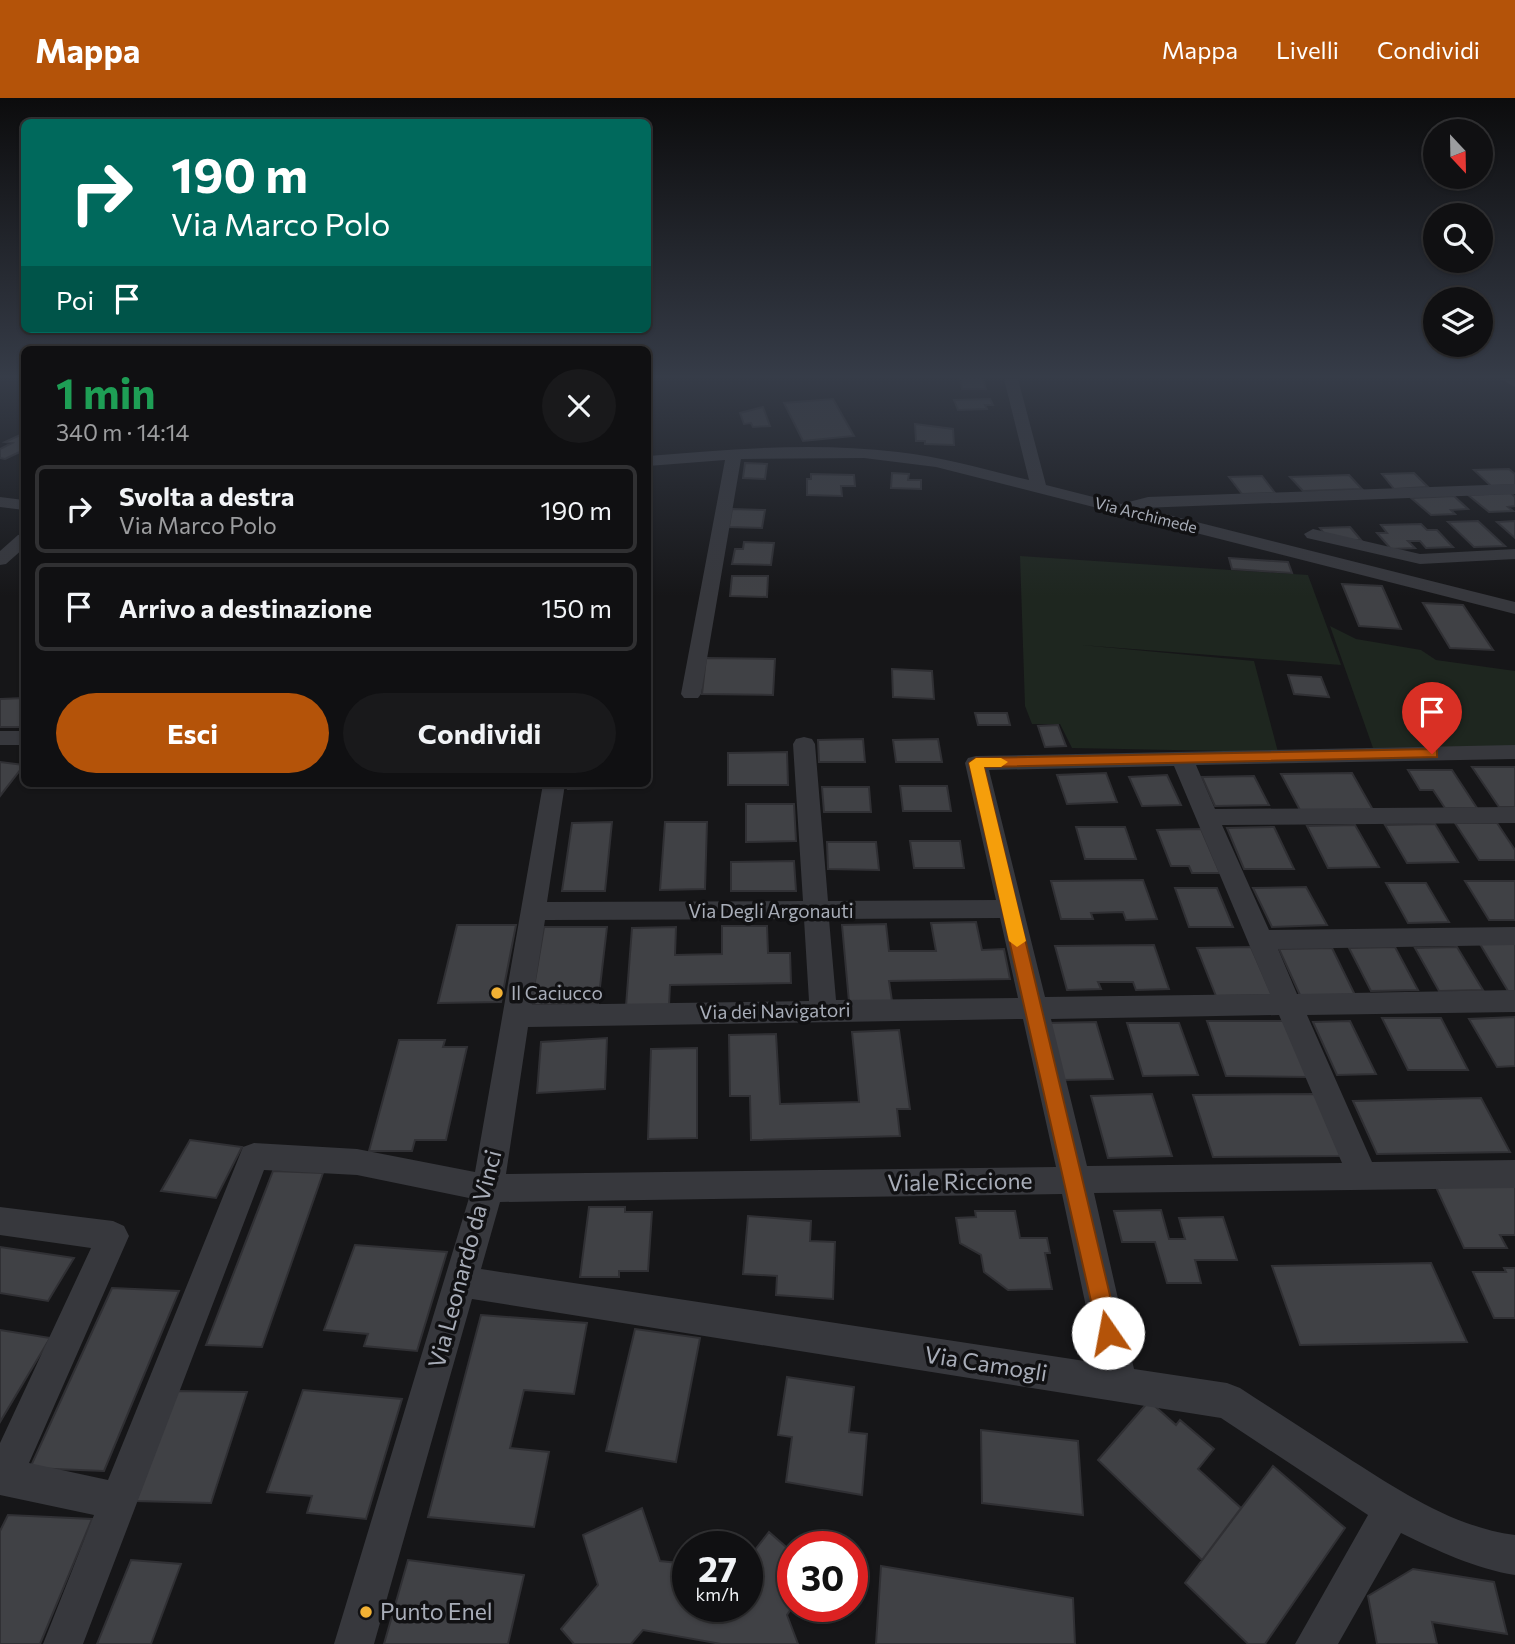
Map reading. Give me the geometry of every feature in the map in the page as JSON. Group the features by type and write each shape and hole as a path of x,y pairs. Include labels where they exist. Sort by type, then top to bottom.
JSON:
{"street":[{"name":"Via Archimede","path":"651,461 811,451"},
{"name":"Via Archimede","path":"848,451 897,455 1121,508 1515,608"},
{"path":"1029,451 1039,489"},
{"path":"691,694 734,455"},
{"path":"1121,508 1172,500 1515,489"},
{"path":"0,502 21,505"},
{"path":"1313,534 1420,559 1515,554"},
{"path":"0,560 21,542"},
{"path":"0,738 21,738"},
{"path":"804,744 823,1010"},
{"path":"1120,1384 1075,1180 976,763 1515,752"},
{"path":"1182,759 1363,1176"},
{"name":"Via Leonardo da Vinci","path":"354,1644 463,1282 488,1188 553,787"},
{"path":"1207,817 1515,815"},
{"name":"Via Degli Argonauti","path":"532,911 815,912 1010,909"},
{"path":"1260,940 1515,936"},
{"name":"Via dei Navigatori","path":"517,1016 1032,1006 1515,1001"},
{"name":"Viale Riccione","path":"118,1501 254,1156 356,1162 488,1188 1515,1174"},
{"path":"0,1221 113,1236 2,1476 118,1501 63,1644"},
{"name":"Via Camogli","path":"463,1282 1227,1401 1393,1509 1443,1533 1501,1553 1515,1555"},
{"path":"1315,1644 1393,1509"}],"shaded area":[{"path":"1020,556 1308,575 1341,665 1081,645 1254,661 1278,752 1072,748 1060,724 1032,724 1025,706"},
{"path":"1330,626 1356,639 1421,650 1436,660 1515,671 1515,746 1373,748"}],"building":[{"path":"0,451 21,451 5,459 0,458"},
{"path":"745,463 767,464 765,479 743,478"},
{"path":"1509,469 1515,474 1515,485 1491,486 1474,470"},
{"path":"892,473 909,474 908,480 921,480 921,489 891,488"},
{"path":"1414,473 1428,487 1394,489 1382,474"},
{"path":"811,474 854,475 855,486 841,486 842,496 807,495 807,479 811,479"},
{"path":"1349,475 1362,489 1303,491 1290,477"},
{"path":"1262,476 1275,493 1242,494 1229,477"},
{"path":"1511,493 1515,497 1515,506 1508,507 1513,511 1489,512 1468,495"},
{"path":"1454,496 1468,509 1451,510 1455,514 1431,515 1411,498"},
{"path":"732,509 765,510 762,528 729,527"},
{"path":"1478,521 1505,546 1474,547 1448,522"},
{"path":"1515,521 1515,538 1497,522"},
{"path":"1421,524 1427,530 1437,530 1453,547 1426,548 1420,541 1408,541 1415,548 1391,549 1377,533 1387,533 1381,525"},
{"path":"1350,527 1361,540 1326,536 1320,528"},
{"path":"744,542 774,543 771,565 732,564 735,549 743,549"},
{"path":"1229,558 1288,562 1292,573 1232,569"},
{"path":"732,576 768,576 767,597 730,596"},
{"path":"1342,584 1382,586 1401,629 1359,626"},
{"path":"1423,603 1463,605 1493,650 1450,648"},
{"path":"706,658 775,659 773,695 702,694"},
{"path":"892,669 932,671 934,699 893,697"},
{"path":"1288,675 1321,677 1329,697 1294,694"},
{"path":"21,698 21,727 0,727 0,699"},
{"path":"975,713 1007,713 1010,725 978,725"},
{"path":"1058,725 1066,746 1045,747 1038,726"},
{"path":"863,739 865,762 819,762 818,740"},
{"path":"938,739 942,762 896,762 893,740"},
{"path":"787,752 788,785 728,785 728,753"},
{"path":"0,762 21,765 21,769 0,796"},
{"path":"1472,767 1515,767 1515,807 1499,807"},
{"path":"1408,770 1452,770 1477,808 1445,808 1433,790 1420,790"},
{"path":"1106,773 1117,802 1067,804 1057,775"},
{"path":"1352,773 1373,810 1300,810 1281,774"},
{"path":"1167,775 1181,805 1142,806 1129,777"},
{"path":"1254,776 1269,805 1215,806 1202,777"},
{"path":"900,786 947,786 951,811 903,811"},
{"path":"568,787 616,787 616,788"},
{"path":"822,787 869,787 871,812 824,812"},
{"path":"746,804 794,804 796,841 746,842"},
{"path":"612,822 605,891 562,891 572,823"},
{"path":"665,822 707,822 705,889 660,890"},
{"path":"1455,823 1497,823 1515,850 1515,860 1479,860"},
{"path":"1435,824 1458,862 1407,863 1385,825"},
{"path":"1355,825 1379,867 1328,868 1307,826"},
{"path":"1076,827 1125,827 1136,859 1085,859"},
{"path":"1274,827 1294,869 1244,869 1227,828"},
{"path":"1201,829 1220,873 1192,873 1189,866 1171,866 1157,830"},
{"path":"910,841 960,841 964,868 914,868"},
{"path":"827,842 876,842 879,870 828,869"},
{"path":"794,861 796,891 731,891 731,862"},
{"path":"1143,880 1157,919 1126,920 1123,912 1091,913 1093,919 1061,919 1051,881"},
{"path":"1465,881 1515,881 1515,920 1489,920"},
{"path":"1386,883 1426,883 1449,922 1408,923"},
{"path":"1306,887 1327,925 1272,927 1253,888"},
{"path":"1175,888 1217,888 1233,927 1189,927"},
{"path":"976,922 982,950 1004,949 1010,979 889,981 892,1001 849,1002 842,925 886,924 889,951 936,951 931,923"},
{"path":"457,925 516,925 501,1002 438,1003"},
{"path":"722,926 767,926 768,953 790,953 791,983 670,985 669,1005 626,1006 632,928 676,927 675,955 722,954"},
{"path":"544,927 607,927 598,1004 531,1005"},
{"path":"1480,944 1515,944 1515,991 1508,991"},
{"path":"1154,945 1169,989 1136,990 1133,982 1098,982 1101,989 1067,990 1055,946"},
{"path":"1251,947 1272,995 1216,996 1197,948"},
{"path":"1395,947 1418,990 1371,991 1349,948"},
{"path":"1457,947 1483,990 1439,991 1415,948"},
{"path":"1332,948 1355,995 1300,995 1279,949"},
{"path":"1515,1017 1515,1066 1497,1067 1469,1019"},
{"path":"1382,1018 1441,1018 1468,1070 1408,1070"},
{"path":"1207,1021 1285,1021 1307,1077 1226,1076"},
{"path":"1350,1021 1376,1074 1337,1075 1313,1022"},
{"path":"1096,1022 1113,1079 1062,1080 1047,1023"},
{"path":"1127,1023 1179,1023 1198,1075 1143,1076"},
{"path":"899,1030 910,1109 897,1109 900,1136 751,1140 750,1096 730,1096 729,1035 776,1034 780,1104 859,1102 852,1032"},
{"path":"607,1038 605,1089 537,1093 541,1042"},
{"path":"399,1040 445,1040 443,1047 467,1047 446,1140 415,1140 412,1151 369,1151"},
{"path":"697,1048 697,1138 648,1139 651,1049"},
{"path":"1152,1094 1172,1156 1108,1158 1091,1096"},
{"path":"1315,1094 1341,1156 1213,1157 1193,1095"},
{"path":"1481,1098 1510,1152 1377,1154 1353,1101"},
{"path":"190,1140 242,1147 216,1198 161,1191"},
{"path":"273,1171 323,1173 262,1347 206,1345"},
{"path":"1435,1185 1515,1185 1515,1235 1500,1235 1507,1248 1464,1248"},
{"path":"589,1207 625,1207 625,1212 652,1212 648,1271 619,1271 619,1277 580,1277"},
{"path":"1161,1210 1169,1239 1185,1239 1179,1218 1223,1217 1237,1260 1195,1260 1201,1283 1167,1283 1155,1242 1122,1242 1114,1211"},
{"path":"975,1211 1015,1211 1020,1238 1047,1238 1050,1253 1045,1253 1052,1289 1008,1290 984,1272 981,1255 960,1243 956,1218 976,1217"},
{"path":"748,1216 811,1221 810,1241 835,1242 833,1299 776,1295 777,1276 743,1274"},
{"path":"355,1245 447,1252 417,1351 364,1346 368,1334 324,1330"},
{"path":"0,1247 74,1258 48,1301 0,1293"},
{"path":"1431,1263 1467,1342 1300,1345 1272,1266"},
{"path":"1504,1268 1515,1268 1515,1318 1494,1318 1473,1272 1506,1272"},
{"path":"112,1288 179,1291 104,1471 30,1468"},
{"path":"481,1315 587,1323 574,1394 524,1390 510,1448 549,1452 534,1527 428,1517"},
{"path":"635,1329 700,1338 676,1462 606,1451"},
{"path":"0,1330 50,1338 0,1422"},
{"path":"787,1377 854,1387 849,1432 867,1434 862,1495 786,1482 792,1437 778,1435"},
{"path":"303,1390 402,1399 366,1519 307,1513 312,1496 267,1492"},
{"path":"177,1391 247,1392 211,1503 136,1501"},
{"path":"1149,1401 1176,1425 1180,1420 1214,1449 1198,1469 1241,1508 1202,1560 1098,1460"},
{"path":"981,1430 1078,1441 1083,1515 982,1503"},
{"path":"1273,1466 1345,1528 1265,1644 1248,1644 1185,1583"},
{"path":"642,1508 660,1561 672,1562 672,1622 763,1622 763,1540 769,1532 777,1539 777,1622 790,1622 798,1644 721,1644 643,1630 631,1644 574,1644 561,1629 598,1585 583,1535"},
{"path":"8,1515 92,1519 40,1644 0,1644 0,1531"},
{"path":"131,1560 181,1564 151,1644 97,1644"},
{"path":"408,1560 524,1575 508,1644 384,1644"},
{"path":"881,1566 1073,1598 1075,1644 876,1644"},
{"path":"1413,1569 1494,1582 1507,1634 1432,1622 1437,1644 1377,1644 1368,1596"}],"slow traffic":[{"path":"1001,762 976,763 1017,941"}],"place":[{"name":"Il Caciucco","path":"497,993"},
{"name":"Punto Enel","path":"366,1612"}],"route":[{"path":"1108,1333 1075,1180 976,763 1432,754"}]}
